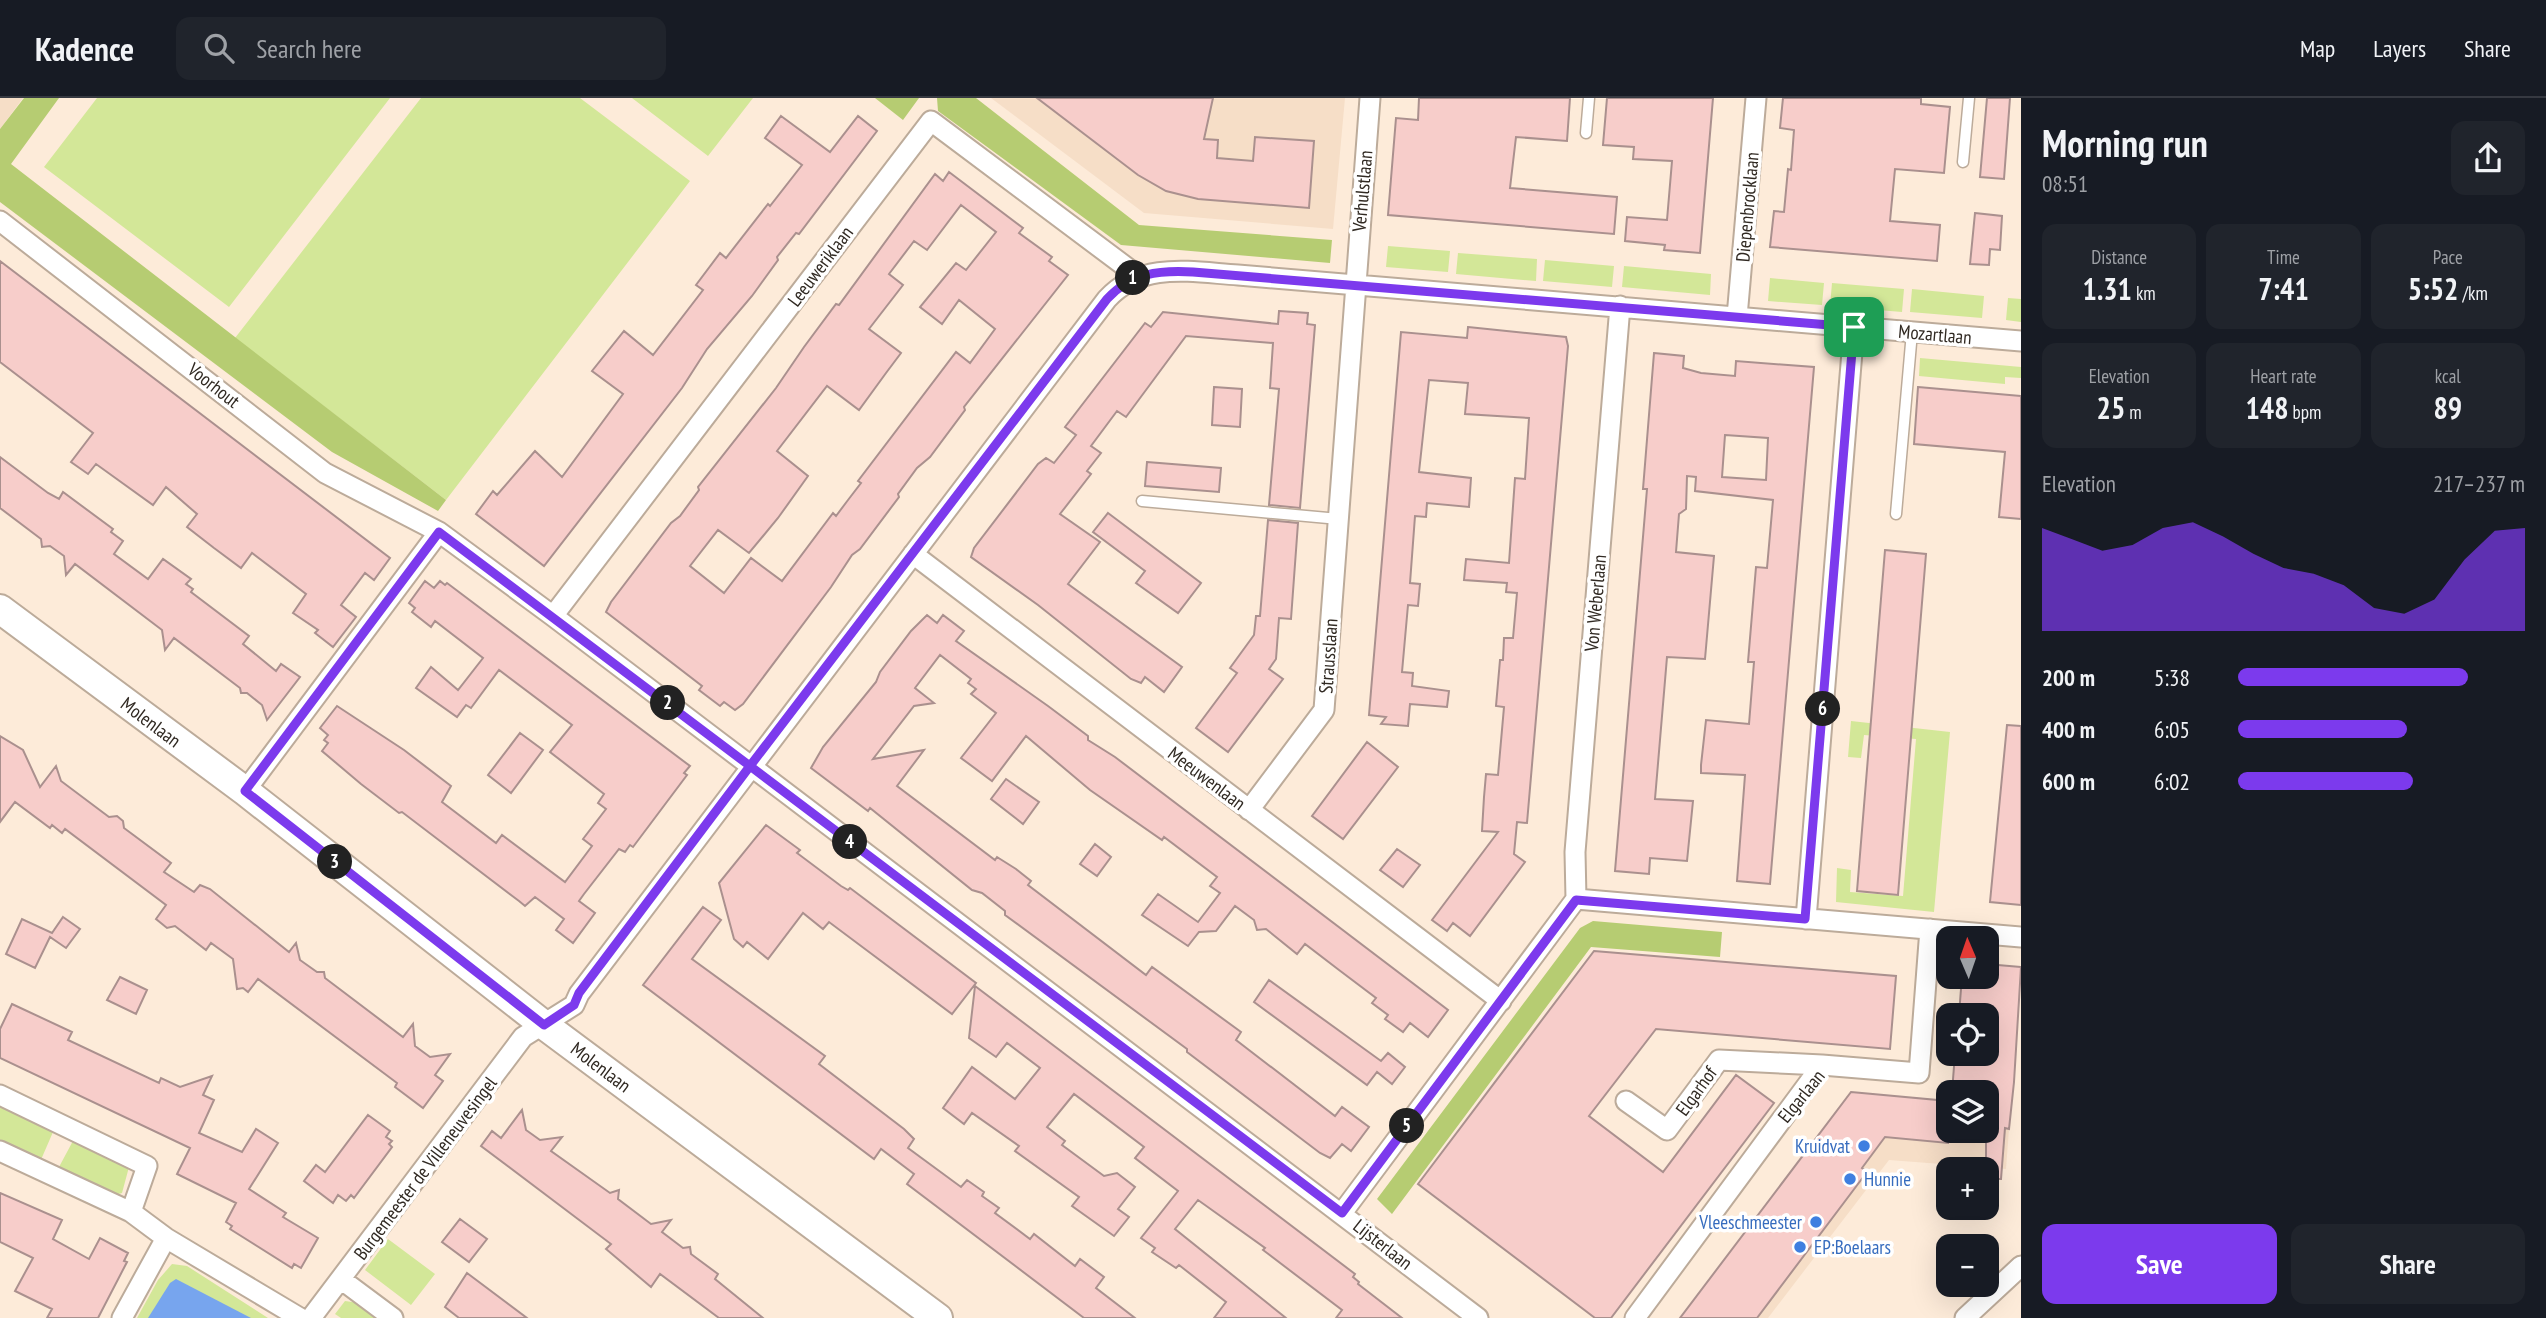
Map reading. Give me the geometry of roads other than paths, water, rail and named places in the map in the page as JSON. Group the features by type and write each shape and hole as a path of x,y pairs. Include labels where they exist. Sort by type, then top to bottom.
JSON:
{"main road":[{"name":"Molenlaan","path":"0,609 245,791 544,1025 938,1318"}],"street":[{"name":"Verhulstlaan","path":"1357,285 1357,240 1370,98"},
{"name":"Diepenbrocklaan","path":"1737,317 1756,98"},
{"name":"Leeuweriklaan","path":"553,615 931,121 1138,276"},
{"name":"Voorhout","path":"0,221 325,473 439,532 553,615"},
{"name":"Mozartlaan","path":"1138,276 1172,271 2021,341"},
{"name":"Burgemeester de Villeneuvesingel","path":"311,1318 523,1037 574,1005 579,993 750,766 1107,299 1138,276"},
{"name":"Strausslaan","path":"1249,810 1323,713 1357,285"},
{"name":"Von Weberlaan","path":"1576,900 1575,852 1619,306"},
{"path":"1805,919 1854,327"},
{"path":"245,791 439,532"},
{"name":"Meeuwenlaan","path":"913,554 1501,1001"},
{"name":"Lijsterlaan","path":"553,615 1479,1318"},
{"path":"1342,1213 1576,900 2021,937"},
{"name":"Elgarlaan","path":"1635,1318 1822,1065 1919,1073 1930,929"},
{"name":"Elgarhof","path":"1626,1101 1667,1130 1719,1060 1822,1065"},
{"path":"0,1095 147,1166 131,1212"},
{"path":"0,1151 131,1212 166,1238 300,1318"},
{"path":"122,1318 166,1238"},
{"path":"1965,1318 2021,1266"},
{"path":"342,1280 393,1318"}],"lane":[{"path":"1586,133 1589,98"},
{"path":"1963,162 1969,98"},
{"path":"1896,514 1912,332"},
{"path":"1142,501 1339,519"}],"water":[{"path":"176,1279 251,1318 148,1318 170,1283"}],"place":[{"name":"Kruidvat","path":"1864,1146"},
{"name":"Hunnie","path":"1850,1179"},
{"name":"Vleeschmeester","path":"1816,1222"},
{"name":"EP:Boelaars","path":"1800,1247"}]}
